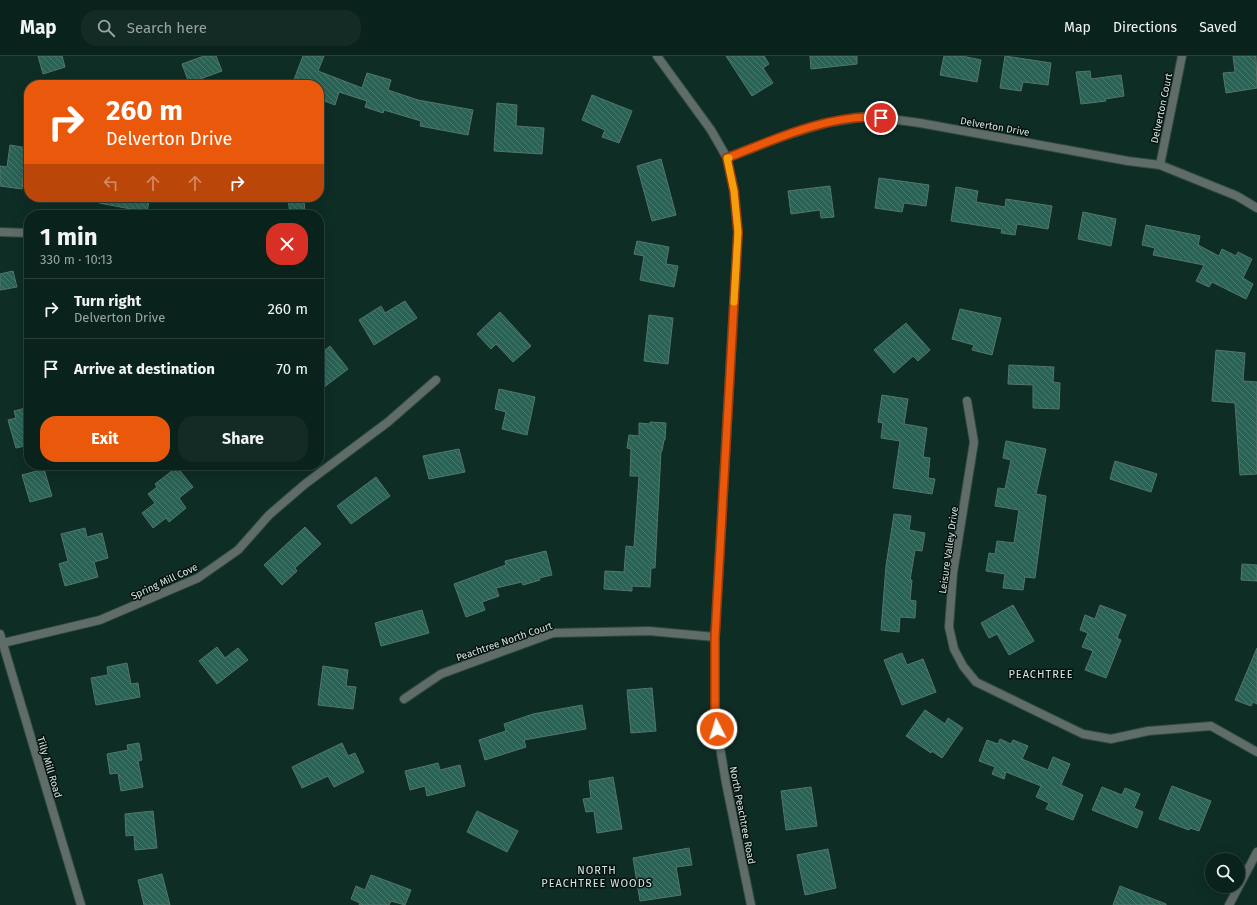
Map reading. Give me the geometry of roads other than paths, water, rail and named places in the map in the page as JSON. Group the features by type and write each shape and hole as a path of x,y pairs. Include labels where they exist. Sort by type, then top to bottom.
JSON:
{"street":[{"name":"North Peachtree Road","path":"657,56 711,130 727,158 734,191 738,232 715,637 715,718 750,905"},
{"name":"Delverton Court","path":"1160,165 1182,56"},
{"name":"Delverton Drive","path":"727,158 784,136 826,123 868,116 920,123 1128,161 1160,165 1237,196 1257,208"},
{"path":"0,232 24,233"},
{"name":"Spring Mill Cove","path":"324,470 388,422 436,380"},
{"name":"Leisure Valley Drive","path":"967,401 974,442 953,573 949,627 954,650 963,666 976,682 1083,734 1111,739 1148,731 1210,726 1257,752"},
{"name":"Spring Mill Cove","path":"3,643 100,620 198,578 238,550 269,515 324,470"},
{"name":"Peachtree North Court","path":"404,699 441,674 553,632 650,631 715,637"},
{"name":"Tilly Mill Road","path":"0,634 81,905"},
{"path":"1229,905 1257,852"}],"district":[{"name":"PEACHTREE","path":"1041,674"},
{"name":"NORTH PEACHTREE WOODS","path":"597,876"}]}
